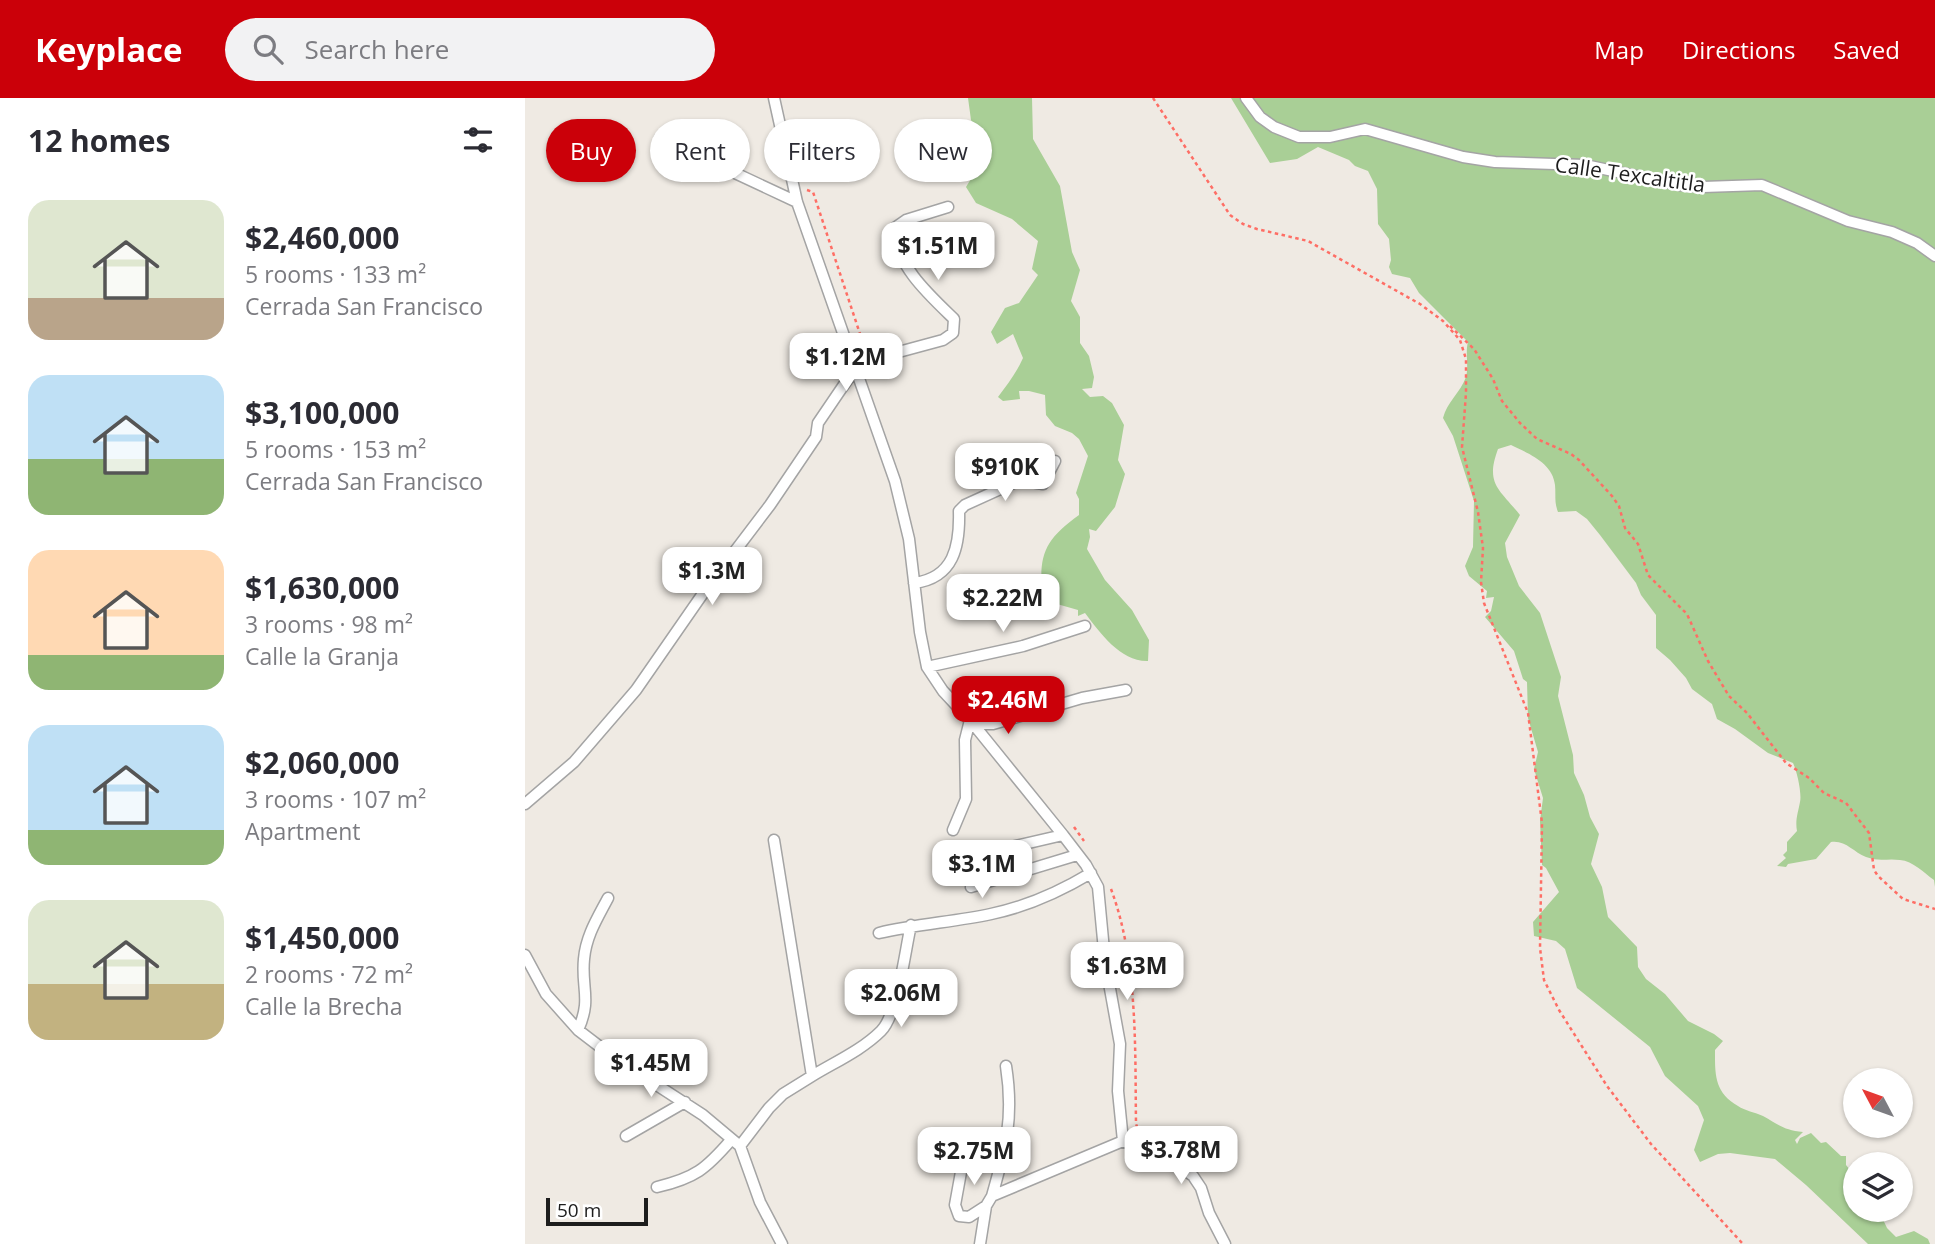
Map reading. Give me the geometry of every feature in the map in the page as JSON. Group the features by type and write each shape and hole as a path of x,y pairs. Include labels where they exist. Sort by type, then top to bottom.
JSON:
{"street":[{"path":"774,98 797,202 895,481 909,540 927,667 943,691 970,720 1063,835 1098,887 1105,961 1120,1044 1118,1091 1123,1141"},
{"name":"Calle Texcaltitla","path":"1246,98 1260,117 1274,127 1299,137 1330,137 1365,129 1463,158 1495,162 1585,165 1679,185 1762,185 1848,221 1892,232 1917,243 1935,256"},
{"path":"750,180 797,202"},
{"path":"525,804 574,762 636,690 704,592 770,505 816,437 818,423 854,370 869,360 943,340 953,333 954,319 919,285 895,247 893,229 906,220 948,206"},
{"path":"914,583 926,582 937,576 952,559 960,537 959,511 965,505 1020,480 1042,484 1055,461"},
{"path":"927,667 1023,646 1085,626"},
{"path":"970,720 980,724 993,724 1082,698 1126,690"},
{"path":"953,830 966,799 965,740 970,720"},
{"path":"964,858 1063,835"},
{"path":"774,840 812,1076"},
{"path":"971,887 1077,855"},
{"path":"879,933 911,925 992,914 1061,890 1091,873"},
{"path":"578,1030 587,999 583,963 588,934 608,898"},
{"path":"657,1187 685,1180 713,1161 736,1143 783,1094 865,1044 883,1029 898,994 911,925"},
{"path":"525,955 545,994 578,1030 612,1056 685,1102 736,1143 760,1202 782,1244"},
{"path":"980,1244 1010,1120 1006,1066"},
{"path":"626,1136 685,1102"},
{"path":"963,1161 955,1205 959,1216 969,1217 989,1201 1123,1141 1170,1160 1193,1176 1201,1188 1209,1213 1225,1244"}],"path":[{"path":"1153,98 1230,215 1243,224 1308,241 1420,304 1474,349 1493,379 1502,401 1520,423 1537,439 1579,460 1612,496 1619,506 1625,528 1638,544 1648,575 1687,614 1708,661 1730,695 1786,763 1809,778 1824,793 1846,803 1868,833 1874,870 1878,876 1903,900 1935,909"},
{"path":"1443,321 1460,340 1466,359 1462,447 1478,512 1483,548 1481,582 1484,603 1528,713 1542,823 1540,948 1544,980 1559,1010 1607,1086 1651,1144 1742,1244"}],"green space":[{"path":"968,98 1032,98 1033,139 1060,186 1072,252 1080,270 1071,301 1080,317 1080,343 1089,356 1094,377 1092,388 1082,389 1090,397 1103,396 1112,403 1124,425 1118,460 1125,474 1115,507 1096,531 1089,529 1087,549 1105,580 1132,610 1149,640 1148,661 1138,660 1120,652 1085,613 1078,616 1078,610 1043,600 1041,572 1046,551 1057,533 1079,515 1079,499 1076,493 1088,456 1079,439 1055,426 1046,415 1045,395 1019,391 1020,399 1003,401 998,397 1023,358 1013,334 997,344 991,332 1005,308 1019,303 1038,275 1032,269 1038,241 1012,219 976,203 966,187 969,182 992,182 992,119 971,119"},
{"path":"1231,98 1935,98 1935,887 1934,880 1905,861 1871,858 1836,842 1831,842 1816,859 1788,864 1786,867 1777,866 1786,858 1783,855 1787,851 1787,842 1797,831 1800,794 1793,763 1768,753 1717,719 1712,704 1692,689 1686,678 1656,648 1656,615 1641,595 1636,583 1587,519 1576,511 1558,512 1553,477 1545,465 1511,445 1498,449 1493,470 1500,492 1520,515 1505,543 1507,557 1519,586 1540,613 1561,677 1558,696 1573,755 1574,773 1599,834 1591,864 1602,887 1608,917 1637,947 1638,967 1646,979 1665,994 1688,1021 1723,1041 1715,1050 1715,1059 1717,1082 1724,1095 1741,1108 1786,1128 1803,1132 1795,1140 1797,1144 1800,1138 1811,1133 1821,1143 1826,1142 1843,1156 1843,1220 1775,1159 1730,1153 1718,1154 1700,1162 1694,1150 1704,1120 1698,1106 1665,1076 1650,1047 1577,988 1565,949 1556,941 1534,936 1533,922 1559,892 1542,865 1540,821 1543,798 1534,769 1538,752 1528,718 1527,682 1523,679 1514,651 1485,617 1491,611 1494,597 1486,598 1487,591 1469,576 1465,566 1473,547 1474,501 1453,436 1443,418 1466,377 1468,342 1419,293 1410,278 1392,274 1389,267 1389,239 1378,224 1377,189 1368,171 1318,147 1297,159 1270,163"},
{"path":"1845,1222 1884,1222 1896,1237 1914,1231 1928,1239 1930,1244 1868,1244"}]}
